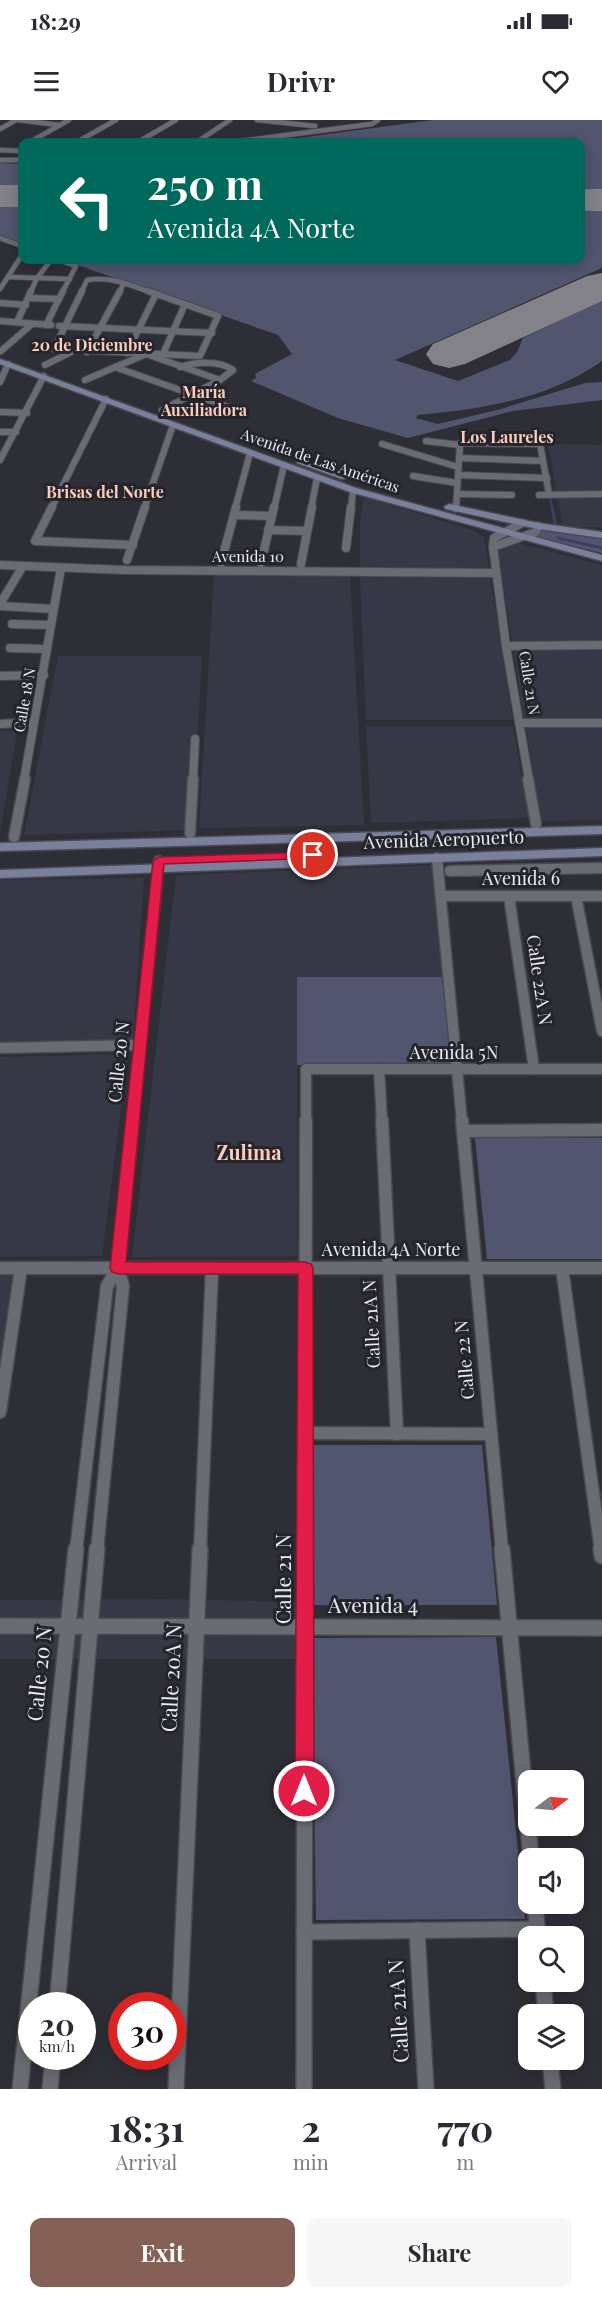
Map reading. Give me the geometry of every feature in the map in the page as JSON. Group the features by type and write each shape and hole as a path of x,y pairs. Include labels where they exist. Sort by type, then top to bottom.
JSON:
{"main road":[{"path":"0,351 19,357"},
{"name":"Avenida de Las Américas","path":"4,362 107,394 173,425 353,490 602,558"},
{"path":"41,364 55,369"},
{"path":"75,376 96,384"},
{"name":"Avenida de Las Américas","path":"107,394 118,393"},
{"name":"Avenida de Las Américas","path":"129,397 355,480 456,509 538,526 602,535"},
{"name":"Avenida Aeropuerto","path":"0,847 144,839 190,833 602,822"},
{"name":"Avenida Aeropuerto","path":"7,838 260,840 602,830"},
{"path":"260,840 278,831"},
{"name":"Avenida Aeropuerto","path":"0,874 602,845"},
{"name":"Avenida Aeropuerto","path":"267,861 602,852"},
{"name":"Avenida Aeropuerto","path":"0,866 158,865"}],"street":[{"path":"0,129 17,120 59,126"},
{"path":"37,138 69,120"},
{"path":"84,138 116,120"},
{"path":"146,138 176,120"},
{"path":"203,138 230,120"},
{"path":"257,120 320,128 330,120"},
{"path":"267,138 320,128 372,124 378,120"},
{"path":"258,138 279,121"},
{"path":"0,150 18,150"},
{"path":"0,160 18,160"},
{"path":"0,248 3,239 18,245"},
{"path":"0,289 18,261"},
{"path":"17,322 37,278 48,264"},
{"path":"46,325 76,266 70,264"},
{"path":"8,277 70,279"},
{"path":"90,279 124,283 218,316 200,356 71,352 54,349 58,326 90,279"},
{"path":"87,352 124,283"},
{"path":"127,353 156,294"},
{"path":"0,303 59,299"},
{"path":"163,354 185,304"},
{"path":"0,321 212,333"},
{"path":"0,351 32,324"},
{"path":"41,364 62,351"},
{"path":"41,364 71,352"},
{"path":"85,380 146,354 220,380"},
{"path":"0,382 4,362"},
{"path":"162,410 220,380 233,370 232,368 190,363 180,367"},
{"path":"115,367 242,412"},
{"path":"0,460 44,376"},
{"path":"107,394 35,541 133,545"},
{"path":"0,412 27,412"},
{"path":"127,560 173,425"},
{"path":"0,432 16,432"},
{"path":"426,441 460,444 540,444 549,494"},
{"path":"382,444 458,475"},
{"path":"456,509 460,444"},
{"path":"221,563 250,453"},
{"path":"459,458 543,461"},
{"path":"261,563 284,465"},
{"path":"413,476 547,478"},
{"path":"301,564 317,478"},
{"path":"345,548 353,490"},
{"path":"457,494 512,495"},
{"path":"539,495 602,494"},
{"path":"234,515 272,516"},
{"path":"522,523 494,537 493,547 536,532 538,526"},
{"path":"268,530 307,531"},
{"name":"Calle 21 N","path":"493,547 506,645 536,824"},
{"name":"Avenida 10","path":"0,565 61,568 495,573"},
{"path":"22,566 0,605 53,609"},
{"name":"Calle 18 N","path":"7,838 44,675 50,625 61,568"},
{"path":"12,624 50,625"},
{"path":"506,645 602,645"},
{"path":"10,648 47,649"},
{"path":"0,676 44,675"},
{"path":"0,724 34,722"},
{"path":"519,723 602,723"},
{"path":"190,833 195,739"},
{"name":"Calle 22 N","path":"437,858 530,1848"},
{"name":"Calle 20 N","path":"58,1992 123,1286 118,1268 158,865"},
{"name":"Avenida Aeropuerto","path":"450,871 602,868"},
{"name":"Avenida 6","path":"441,896 602,896"},
{"name":"Calle 22A N","path":"509,896 534,1069"},
{"path":"576,896 602,1031"},
{"path":"0,1048 140,1045"},
{"name":"Calle 21 N","path":"304,2089 306,1069"},
{"name":"Avenida 5N","path":"306,1069 602,1069"},
{"name":"Calle 21A N","path":"379,1069 397,1434"},
{"path":"463,1131 602,1130"},
{"name":"Avenida 4A Norte","path":"0,1268 602,1269"},
{"path":"0,1412 21,1268"},
{"name":"Calle 20 N","path":"20,2089 67,1625 107,1286 118,1268"},
{"name":"Calle 20A N","path":"176,2089 212,1268"},
{"path":"562,1269 602,1556"},
{"path":"305,1433 491,1434"},
{"name":"Avenida 4","path":"0,1626 602,1628"},
{"path":"304,1932 417,1930 518,1933"},
{"name":"Calle 21A N","path":"417,1930 426,2089"},
{"path":"50,2089 51,2070"},
{"path":"551,2070 553,2089"}],"shaded area":[{"path":"433,120 602,120 602,192 585,192 585,138 299,138"},
{"path":"0,163 18,164 18,190 0,190"},
{"path":"0,205 18,205 18,244 0,237"},
{"path":"585,206 602,206 602,268 395,360 458,381 510,360 517,352 523,338 602,300 602,361 582,374 560,385 514,400 418,415 416,418 438,424 501,409 585,383 602,382 602,400 513,411 408,438 338,418 251,381 256,378 255,374 292,354 278,335 74,264 585,264"},
{"path":"548,444 602,445 602,527 563,527"},
{"path":"364,497 472,530 484,537 489,569 360,569 360,520"},
{"path":"552,529 602,536 602,553 532,536 540,530"},
{"path":"496,537 602,565 602,642 512,643"},
{"path":"214,575 350,576 364,825 199,828"},
{"path":"490,576 513,720 366,720 360,577"},
{"path":"602,647 602,720 524,720 513,648"},
{"path":"58,656 202,656 192,830 24,835"},
{"path":"366,726 513,726 529,818 371,823"},
{"path":"602,726 602,820 540,821 526,727"},
{"path":"0,731 17,731 0,834"},
{"path":"433,865 442,977 297,977 297,1256 132,1257 176,875"},
{"path":"144,878 133,1040 0,1042 0,880"},
{"path":"297,977 442,977 452,1064 297,1065"},
{"path":"128,1054 102,1256 0,1257 0,1057"},
{"path":"475,1138 602,1138 602,1259 487,1259"},
{"path":"0,1273 19,1273 0,1404"},
{"path":"310,1445 482,1445 497,1605 311,1605"},
{"path":"167,1599 298,1602 296,1659 0,1659 0,1600"},
{"path":"496,1637 518,1851 518,1914 524,1914 525,1919 316,1920 312,1638"}],"waterway":[{"path":"550,495 552,509"},
{"path":"552,507 555,523"},
{"path":"558,538 602,548"}],"runway":[{"path":"0,196 18,196"},
{"path":"585,200 602,200"},
{"path":"449,354 602,285"}],"district":[{"name":"20 de Diciembre","path":"92,345"},
{"name":"María Auxiliadora","path":"204,401"},
{"name":"Los Laureles","path":"507,437"},
{"name":"Brisas del Norte","path":"105,492"},
{"name":"Zulima","path":"249,1153"}],"route":[{"path":"304,1791 305,1268 118,1268 159,861 313,855"}]}
